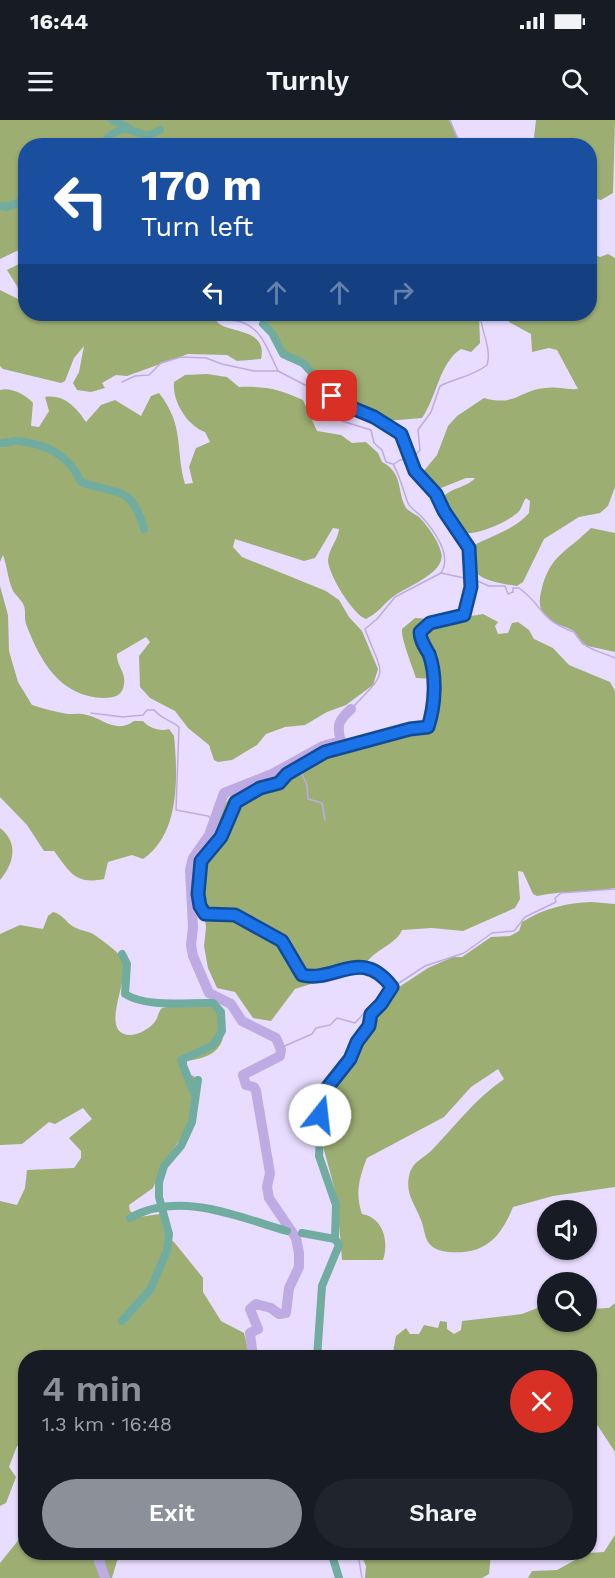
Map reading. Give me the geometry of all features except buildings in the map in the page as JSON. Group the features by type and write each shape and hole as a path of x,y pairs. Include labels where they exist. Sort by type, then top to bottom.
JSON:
{"street":[{"path":"112,120 121,122 147,136 159,130"},
{"path":"108,138 124,128 131,129"},
{"path":"0,206 18,203"},
{"path":"263,324 272,333 283,354 303,363 314,375 326,377 326,385 338,402 374,417 401,434 415,471 436,494 444,511 469,548 471,587 467,612 458,617 430,623 420,632 430,657 433,679 434,700 428,727 410,729 325,752 287,774 279,783 245,795 231,810 224,831 205,855 200,868 198,894 202,911 210,916 235,915 282,941 300,974 309,976 350,967 369,968 392,987 371,1014 369,1026 357,1042 347,1065 327,1088 322,1101 319,1156 336,1206 335,1239 339,1245 322,1286 318,1350"},
{"path":"0,443 20,441 44,447 65,458 73,465 81,482 120,492 134,501 144,528"},
{"path":"122,954 128,964 125,994 130,997 162,1004 179,1001 213,1003 221,1012 222,1031 213,1045 181,1060 195,1095"},
{"path":"122,1321 150,1290 167,1251 169,1234 161,1206 159,1182 164,1166 181,1146 190,1128 198,1080"},
{"path":"130,1218 161,1206 196,1207 287,1231"},
{"path":"302,1233 335,1239"},
{"path":"333,1560 339,1578"}],"green space":[{"path":"0,120 449,120 458,138 18,138 18,250 0,259"},
{"path":"536,120 615,120 613,193 601,200 597,199 597,138 534,137"},
{"path":"608,254 615,258 615,487 608,506 600,513 579,517 544,539 523,582 517,586 490,581 476,573 476,554 472,546 523,519 529,513 530,501 526,498 518,512 498,525 475,533 462,533 442,498 475,478 466,478 436,490 422,473 437,455 448,426 457,416 484,398 503,401 536,389 554,387 578,389 557,350 549,348 532,352 531,334 509,322 597,321 597,256 600,257"},
{"path":"18,264 18,289 17,286 7,270"},
{"path":"0,290 18,299 18,321 217,321 221,325 244,332 256,339 262,350 261,359 237,361 227,355 188,354 127,376 116,375 102,383 105,388 91,392 77,390 73,383 79,372 84,346 74,358 65,381 61,383 3,369 0,366"},
{"path":"261,321 479,321 480,343 471,352 461,349 454,355 443,371 422,418 386,421 339,399 318,374 285,353 268,325"},
{"path":"207,374 227,377 239,387 265,388 294,396 303,400 317,431 341,435 352,443 366,442 378,453 382,462 394,472 407,509 425,524 441,552 441,560 432,573 394,596 366,619 348,602 329,566 329,556 339,529 333,528 315,558 304,561 235,539 233,547 242,557 326,591 339,600 349,617 362,631 378,669 373,685 346,705 327,712 305,725 285,727 266,734 257,745 232,760 218,762 214,760 209,745 188,728 175,711 150,698 140,687 139,656 150,642 146,637 117,654 124,680 122,691 118,695 104,698 89,696 64,684 45,663 38,651 26,624 24,606 11,587 3,555 0,562 0,390 13,391 30,400 33,403 31,426 39,427 49,411 45,397 58,398 69,403 86,422 101,405 115,400 141,416 151,396 159,393 173,416 185,484 193,483 189,467 196,448 210,442 205,432 187,419 182,412 174,390 174,382 185,375"},
{"path":"591,528 615,533 615,652 583,645 574,631 550,620 540,607 544,580 554,562"},
{"path":"0,586 8,615 9,651 18,682 32,705 68,714 85,714 116,726 143,721 155,729 169,729 174,736 176,786 174,804 164,835 143,859 132,855 108,862 104,879 86,880 74,875 54,851 44,851 27,825 0,797"},
{"path":"483,614 498,622 495,626 498,634 508,633 512,623 518,622 529,630 534,639 553,648 569,665 610,682 615,691 615,888 537,896 533,894 523,872 518,871 520,899 515,908 463,931 432,928 402,930 395,940 373,955 364,966 342,966 333,977 295,989 271,1021 253,1018 235,992 217,988 208,968 204,946 206,927 198,863 216,831 222,808 236,790 291,776 323,756 427,730 435,679 416,678 402,629 415,618 447,620"},
{"path":"0,828 10,840 12,853 9,867 0,880"},
{"path":"592,902 615,904 615,1187 553,1196 513,1207 496,1236 481,1248 472,1251 445,1252 430,1244 409,1192 410,1172 414,1165 432,1150 474,1104 504,1079 498,1069 471,1087 444,1117 367,1158 359,1186 360,1207 362,1214 375,1220 380,1226 385,1239 385,1253 383,1260 342,1260 337,1198 323,1146 322,1116 328,1090 374,1016 393,991 428,968 453,957 462,957 491,937 510,936 519,931 522,922 539,913 573,904"},
{"path":"53,912 60,915 74,927 94,934 122,957 124,968 116,1021 118,1029 124,1034 133,1035 142,1032 154,1023 162,1008 179,1005 197,1003 208,1005 218,1012 221,1018 224,1031 221,1044 207,1056 187,1061 187,1073 195,1077 191,1117 182,1137 162,1165 153,1188 129,1205 130,1211 139,1217 160,1214 166,1237 174,1242 203,1278 203,1292 221,1321 244,1333 248,1350 18,1350 18,1446 9,1467 16,1477 6,1503 0,1506 0,1201 17,1205 25,1188 27,1170 74,1168 81,1158 81,1151 69,1138 92,1119 83,1108 55,1124 49,1122 22,1144 0,1145 0,934 20,925 43,929 48,916"},
{"path":"615,1303 615,1452 597,1425 597,1350 393,1350 396,1336 406,1328 410,1334 419,1334 424,1325 438,1328 440,1321 447,1322 447,1329 454,1334 461,1330 462,1321 522,1314 537,1308 537,1332 597,1332 597,1309 609,1308"},
{"path":"615,1535 615,1578 528,1578 532,1571 557,1570 575,1560 597,1560 597,1552 604,1552"},
{"path":"18,1541 18,1560 118,1560 112,1578 0,1578 0,1563"},
{"path":"363,1560 490,1560 489,1574 482,1578 365,1578 366,1566"}],"waterway":[{"path":"450,120 458,138"},
{"path":"235,321 248,325 260,335 278,371"},
{"path":"413,458 420,450 418,430 431,412 440,386 476,372 487,365 488,352 481,321"},
{"path":"122,382 135,376 149,375 161,363 181,357 206,358 254,371 278,371 309,387 324,412 342,421 371,430 374,443 382,450 386,462 393,464 409,505 436,535 445,558 441,573 395,597 377,619 365,629 380,672 373,686 351,709"},
{"path":"394,464 408,459"},
{"path":"441,573 469,579"},
{"path":"473,579 489,586 505,586 508,594 513,592 513,588 519,588 554,623 574,632 587,646 615,658"},
{"path":"252,1350 250,1333 258,1329 250,1309 256,1304 271,1308 279,1314 286,1313 289,1288 299,1267 296,1238 269,1198 267,1187 270,1173 256,1091 254,1087 246,1085 243,1075 280,1056 281,1050 276,1038 242,1021 231,1004 209,993 193,956 191,945 193,927 190,870 193,858 209,835 224,793 272,774 323,746 341,741 340,723 351,709"},
{"path":"91,713 123,717 143,715 147,710 154,710 179,727 176,810 208,816 214,822"},
{"path":"300,770 307,785 308,799 322,803 325,820"},
{"path":"396,985 425,966 464,953 492,933 514,931 525,917 556,902 555,898 561,893 615,889"},
{"path":"280,1048 312,1034 316,1028 330,1025 337,1018 355,1023 388,987"},
{"path":"100,1560 105,1578"},
{"path":"359,1560 362,1578"}],"route":[{"path":"320,1115 327,1088 347,1065 357,1042 369,1026 371,1014 392,987 389,982 369,968 350,967 317,975 302,975 282,941 235,915 210,916 205,914 200,906 198,894 201,861 221,837 236,802 245,795 260,788 276,785 287,774 325,752 404,733 410,729 428,727 434,700 433,679 430,657 419,635 422,629 430,623 464,615 467,612 471,587 469,548 444,511 436,494 415,471 401,434 374,417 338,402 332,396"}]}
